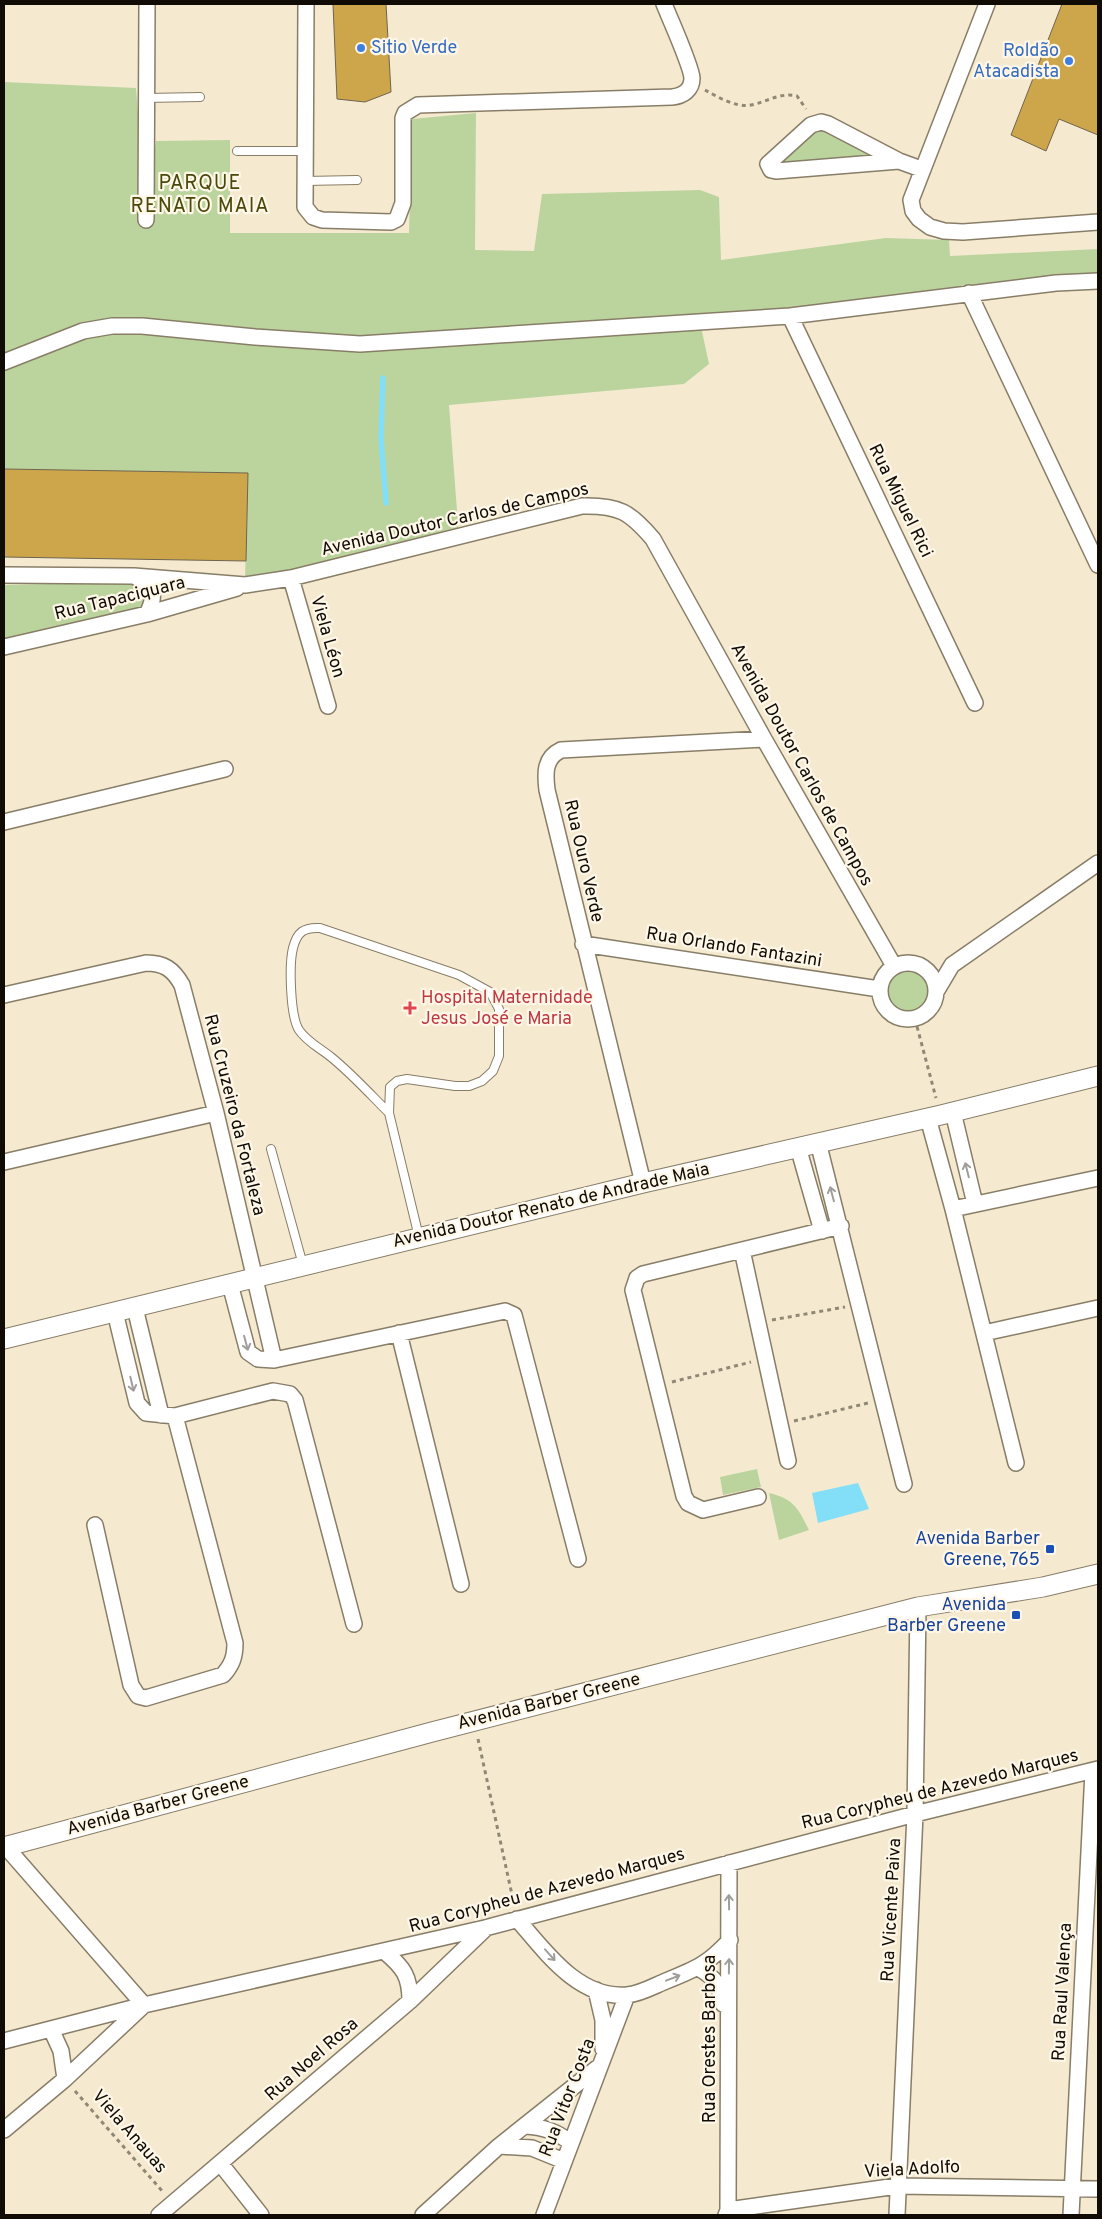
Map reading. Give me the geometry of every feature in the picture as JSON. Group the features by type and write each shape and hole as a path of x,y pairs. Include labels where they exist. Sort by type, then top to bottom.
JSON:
{"street":[{"path":"146,220 147,4"},
{"path":"306,4 305,207 314,217 322,220 391,222 397,219 403,203 403,118 405,112 418,105 672,97 680,96 688,91 691,80 664,4"},
{"path":"987,4 921,170 911,200 913,211 919,219 930,227 944,231 963,232 1098,222"},
{"path":"899,161 776,171 771,170 769,167 770,160 810,126 821,122 921,170"},
{"path":"4,362 83,331 112,326 142,326 255,338 360,344 790,316 969,293 1098,280"},
{"path":"969,293 1098,565"},
{"name":"Rua Miguel Rici","path":"790,316 975,702"},
{"name":"Avenida Doutor Carlos de Campos","path":"4,576 134,576 246,585 291,578 582,506 604,505 621,509 636,519 654,539 764,739 894,966"},
{"path":"134,576 147,583 153,592 151,605 146,614"},
{"name":"Viela Léon","path":"291,578 328,706"},
{"name":"Rua Tapaciquara","path":"4,647 146,614 246,585"},
{"name":"Rua Ouro Verde","path":"643,1183 583,944 548,790 547,763 552,754 561,750 764,739"},
{"path":"4,822 225,769"},
{"path":"952,965 900,963 887,972 879,989 880,998 889,1013 906,1020 915,1019 930,1009 936,992 952,965 1098,863"},
{"name":"Rua Orlando Fantazini","path":"583,944 879,989"},
{"name":"Rua Cruzeiro da Fortaleza","path":"4,995 146,963 158,963 168,967 176,974 182,985 216,1114 274,1360"},
{"path":"915,964 924,968 930,974 935,983 936,992"},
{"name":"Avenida Doutor Renato de Andrade Maia","path":"4,1339 643,1183 940,1115 1098,1076"},
{"path":"4,1162 216,1114"},
{"path":"940,1115 975,1204"},
{"path":"940,1115 953,1209 1016,1463"},
{"path":"818,1142 841,1226 904,1484"},
{"path":"798,1146 822,1231"},
{"path":"953,1209 1098,1178"},
{"path":"758,1497 703,1510 688,1503 684,1496 633,1290 637,1278 642,1274 841,1226"},
{"path":"742,1250 788,1460"},
{"path":"230,1284 248,1352 258,1359 274,1360 505,1311 514,1315 578,1559"},
{"path":"94,1524 132,1685 138,1696 146,1698 223,1675 235,1655 234,1644 135,1308"},
{"path":"984,1333 1098,1308"},
{"path":"115,1312 137,1403 146,1413 168,1415 273,1391 290,1394 295,1400 354,1624"},
{"path":"400,1334 461,1584"},
{"name":"Avenida Barber Greene","path":"5,1847 474,1721 918,1607 1043,1587 1098,1574"},
{"name":"Rua Vicente Paiva","path":"896,2215 915,1814 918,1607"},
{"name":"Rua Corypheu de Azevedo Marques","path":"4,2041 144,2006 485,1928 915,1814 1095,1770"},
{"name":"Rua Raul Valença","path":"1071,2215 1095,1770"},
{"path":"4,2130 64,2079 144,2006 5,1847"},
{"name":"Rua Orestes Barbosa","path":"727,2213 729,1864"},
{"path":"517,1919 561,1968 581,1983 596,1990 627,1995 698,1968 714,1957 730,1940"},
{"name":"Rua Noel Rosa","path":"159,2215 410,2001 485,1928"},
{"path":"385,1952 405,1972 410,1986 410,2001"},
{"path":"698,1968 709,1975 720,1986 728,2027"},
{"path":"423,2215 500,2146 601,2062 603,2020 596,1990"},
{"name":"Rua Vitor Costa","path":"544,2215 627,1995"},
{"path":"51,2029 62,2051 64,2079"},
{"path":"524,2126 549,2130 561,2135 570,2142"},
{"path":"500,2146 532,2148 564,2161"},
{"path":"220,2163 261,2215"},
{"name":"Viela Adolfo","path":"727,2213 898,2186 1098,2189"}],"lane":[{"path":"146,98 200,97"},
{"path":"237,151 306,151"},
{"path":"305,181 357,180"},
{"path":"389,1113 333,1058 305,1038 298,1029 292,1007 292,951 296,938 302,930 320,928 459,975 490,992 499,1009 498,1056 493,1071 482,1081 469,1086 407,1079 397,1080 390,1087 389,1113 419,1237"},
{"path":"271,1149 303,1265"}],"path":[{"path":"691,80 723,100 748,106 786,94 797,96 806,107 810,126"},
{"path":"915,1019 940,1115"},
{"path":"758,1323 860,1304"},
{"path":"658,1386 766,1359"},
{"path":"781,1424 883,1399"},
{"path":"474,1721 517,1919"},
{"name":"Viela Anauas","path":"64,2079 173,2203"}],"green space":[{"path":"4,82 136,88 146,216 156,141 230,140 230,233 409,233 412,119 476,113 475,250 534,251 542,194 700,190 719,197 721,260 886,238 949,240 950,256 1098,249 1098,280 700,322 709,364 684,384 449,405 459,537 245,585 247,473 4,469"},
{"path":"822,125 880,160 773,165"},
{"path":"139,582 147,589 145,611 4,641 4,585"},
{"path":"908,966 922,970 929,977 933,991 929,1005 922,1012 908,1016 894,1012 887,1005 883,991 887,977 894,970"},
{"path":"757,1469 761,1487 723,1495 720,1477"},
{"path":"769,1493 790,1502 798,1510 809,1530 779,1540"}],"water":[{"path":"858,1483 869,1509 818,1523 812,1493"}],"building":[{"name":"Sitio Verde","path":"333,4 386,4 391,92 365,102 337,99"},
{"name":"Roldão Atacadista","path":"1062,4 1098,4 1098,135 1059,119 1046,151 1011,135"},
{"path":"4,469 248,473 246,561 4,557"}],"waterway":[{"path":"383,378 381,438 386,503"}],"place":[{"name":"Sitio Verde","path":"361,48"},
{"name":"Roldão Atacadista","path":"1069,61"},
{"name":"Hospital Maternidade Jesus José e Maria","path":"410,1008"},
{"name":"Avenida Barber Greene, 765","path":"1050,1549"},
{"name":"Avenida Barber Greene","path":"1016,1615"}],"district":[{"name":"PARQUE RENATO MAIA","path":"200,196"}]}
